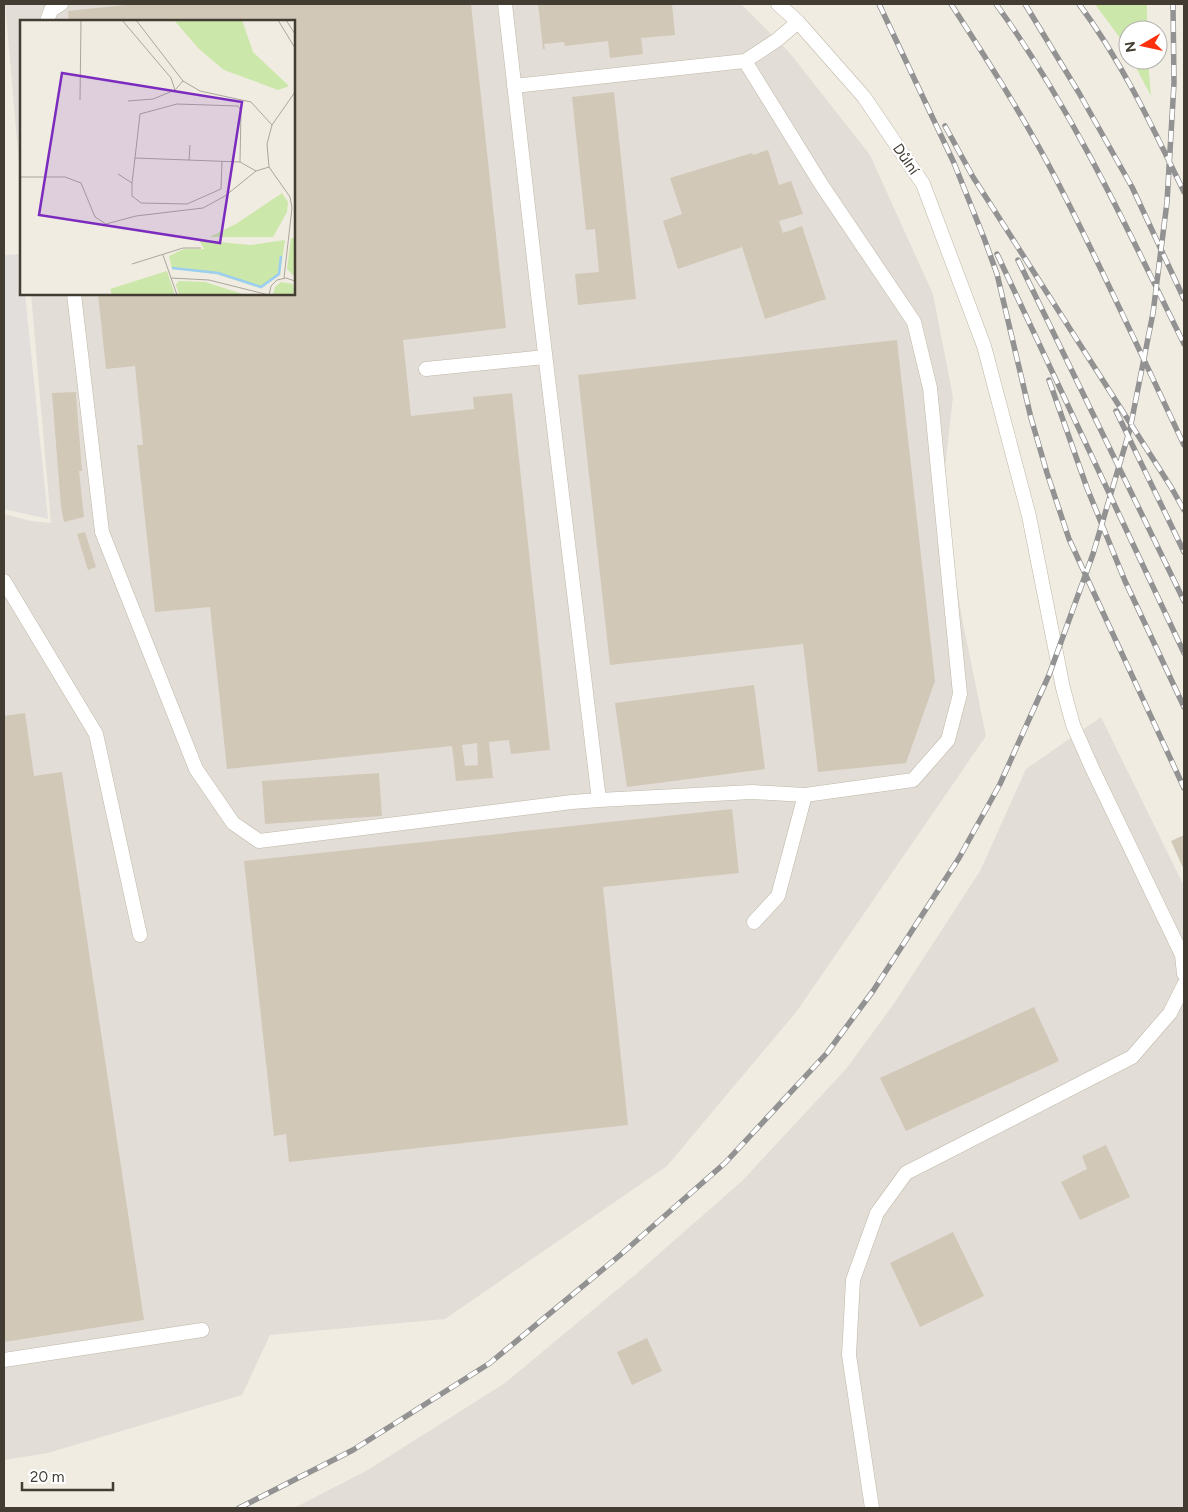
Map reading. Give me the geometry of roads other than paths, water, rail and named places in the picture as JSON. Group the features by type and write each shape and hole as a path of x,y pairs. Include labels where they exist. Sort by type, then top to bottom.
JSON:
{"lane":[{"path":"47,20 51,10 61,4"},
{"path":"505,4 545,357 599,800"},
{"name":"Důlní","path":"778,4 798,22 864,97 923,184 984,346 1029,516 1063,688 1073,725 1182,955 1184,974"},
{"path":"514,86 745,61 777,40 798,22"},
{"path":"74,295 102,532 196,769 233,823 259,841 572,802 752,792 805,795 913,780 948,740 960,694 930,388 914,322 821,184 745,61"},
{"path":"426,368 545,357"},
{"path":"4,581 96,734 140,935"},
{"path":"754,922 778,896 805,795"},
{"path":"872,1508 849,1355 853,1280 877,1213 906,1173 1132,1057 1170,1013 1184,985"},
{"path":"4,1360 202,1330"}],"railway":[{"path":"879,4 954,163 997,274 1031,418 1069,539 1184,788"},
{"path":"951,4 1019,112 1056,179 1184,445"},
{"path":"996,4 1024,44 1074,127 1120,213 1184,344"},
{"path":"1025,4 1079,93 1132,187 1184,299"},
{"path":"1079,4 1123,72 1184,192"},
{"path":"239,1508 353,1450 490,1363 619,1256 725,1163 827,1053 873,991 959,858 1000,784 1049,675 1093,554 1130,429 1153,313 1167,202 1174,83 1173,4"},
{"path":"945,126 973,177 1184,510"},
{"path":"997,254 1184,653"},
{"path":"1018,260 1184,601"},
{"path":"1049,380 1087,488 1125,581 1184,707"},
{"path":"1116,411 1184,552"}]}
